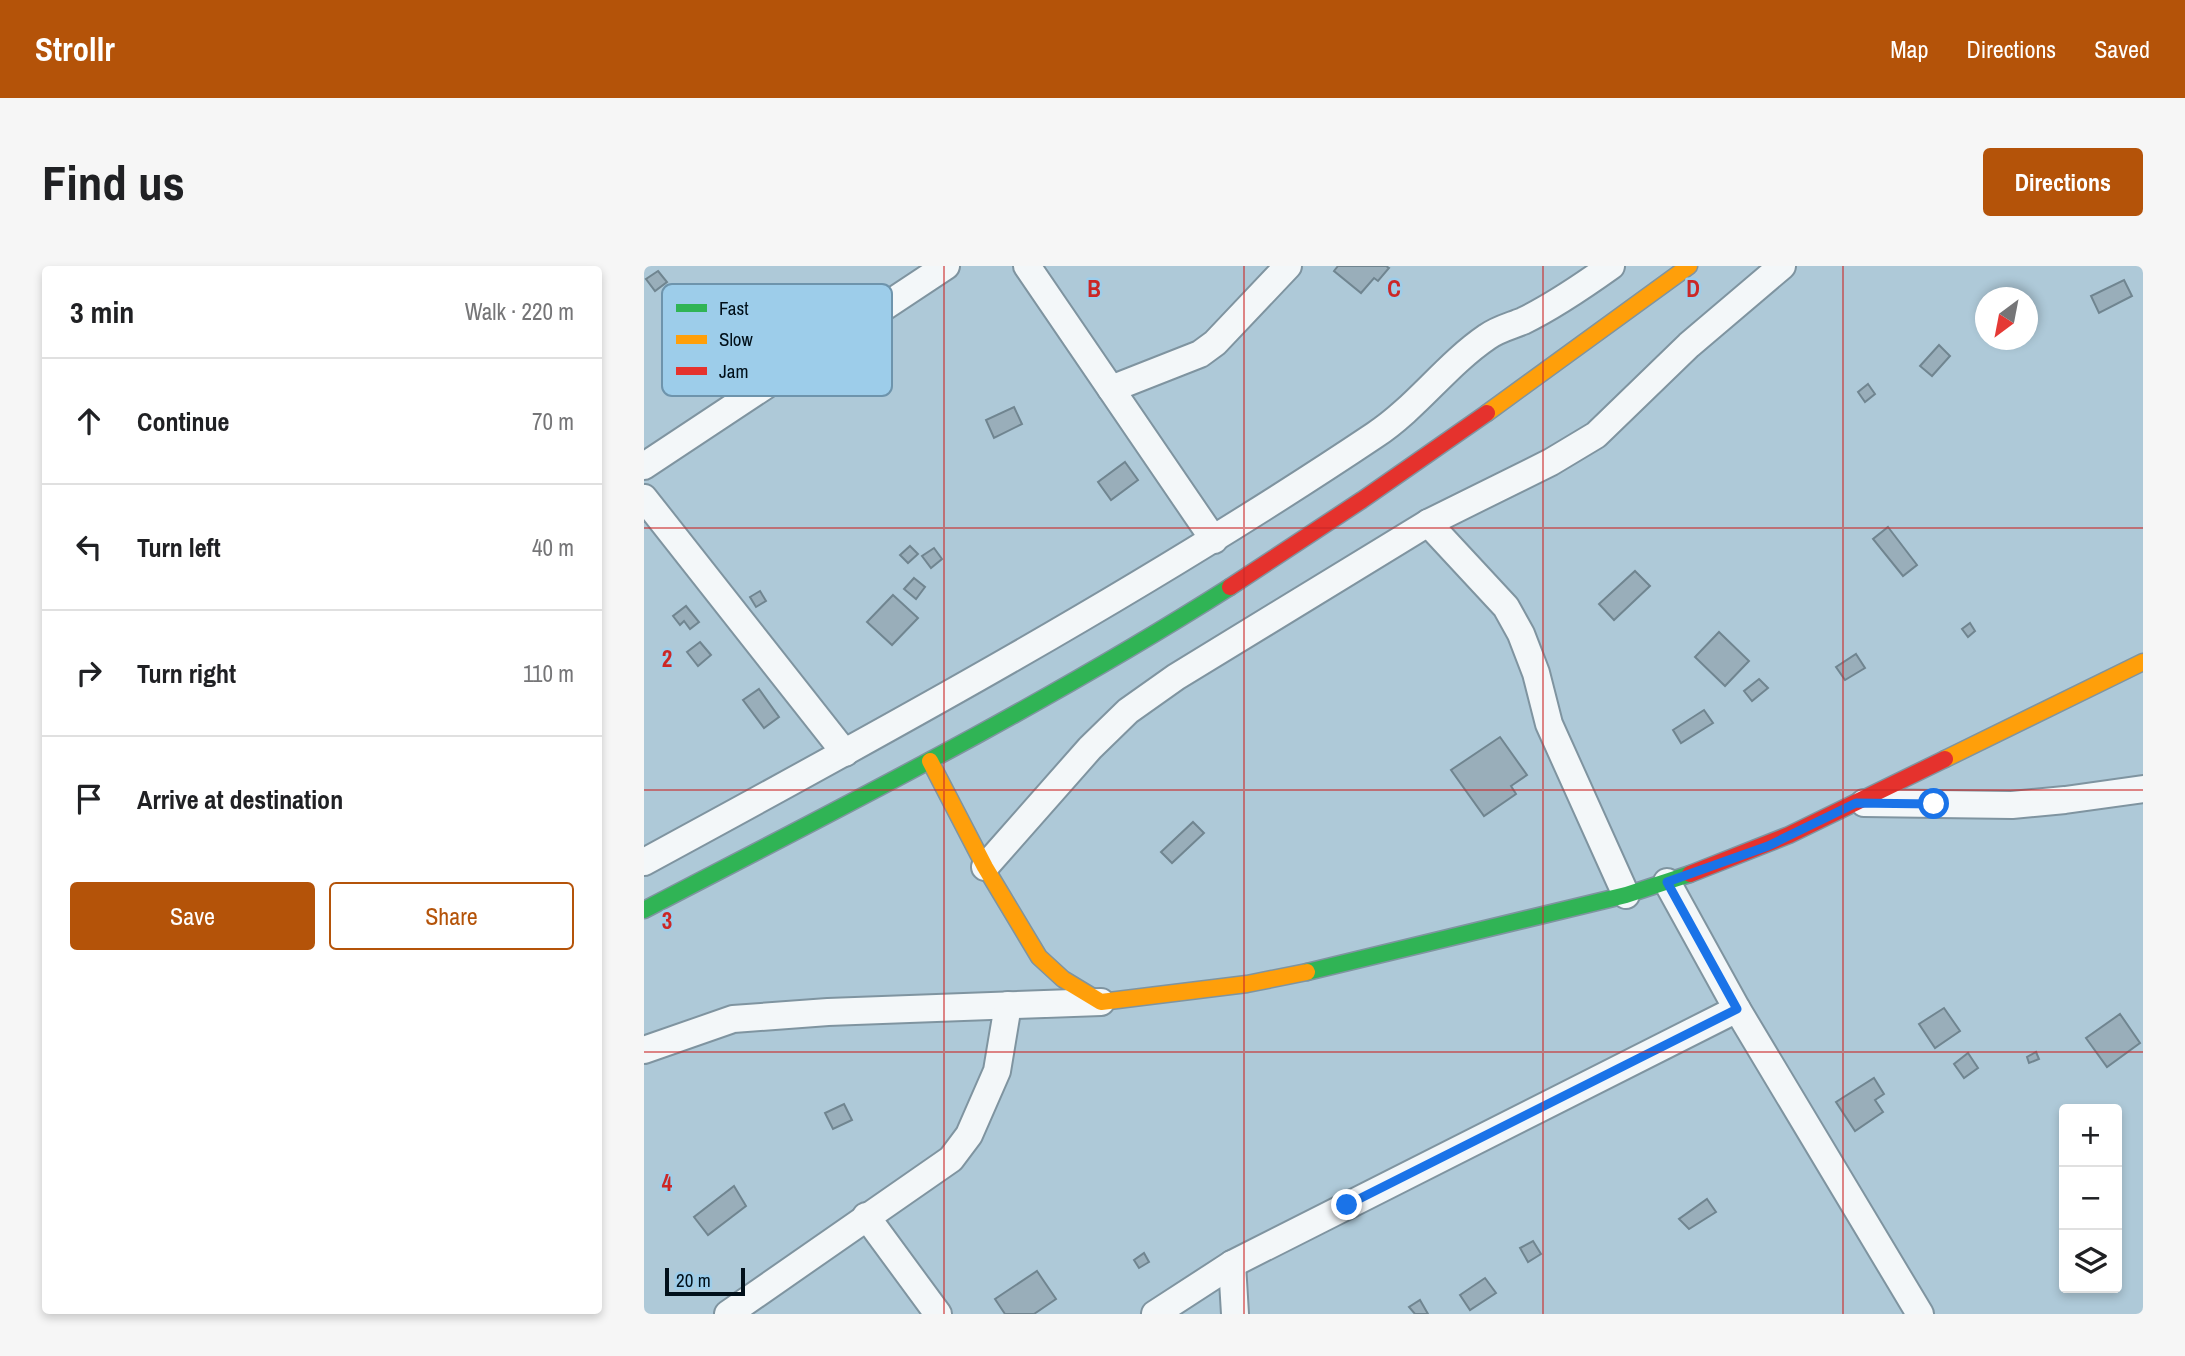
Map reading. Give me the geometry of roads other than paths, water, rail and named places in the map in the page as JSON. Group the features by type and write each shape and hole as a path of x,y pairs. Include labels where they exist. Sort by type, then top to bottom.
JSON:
{"street":[{"path":"892,302 946,266"},
{"path":"1027,266 1214,540"},
{"path":"1111,389 1200,354 1215,343 1288,266"},
{"path":"644,862 845,753 1214,540 1379,432 1469,350 1491,334 1524,321 1571,294 1611,266"},
{"path":"644,910 930,761 1089,674 1274,559 1429,456 1689,266"},
{"path":"985,867 1090,748 1128,711 1176,677 1428,523 1552,462 1596,435 1689,345 1782,266"},
{"path":"644,466 750,396"},
{"path":"644,498 845,753"},
{"path":"1428,523 1506,607 1521,634 1536,673 1549,724 1626,895"},
{"path":"644,1050 733,1019 828,1012 1101,1002 1247,984 1301,974 1626,895 1768,846 2143,662"},
{"path":"930,761 985,867 1039,957 1063,979 1101,1002"},
{"path":"1856,803 2012,805 2143,789"},
{"path":"1667,882 1737,1009 1920,1314"},
{"path":"728,1314 951,1159 969,1135 997,1071 1007,1005"},
{"path":"1155,1314 1231,1264 1737,1009"},
{"path":"866,1216 938,1314"},
{"path":"1231,1264 1235,1314"}]}
